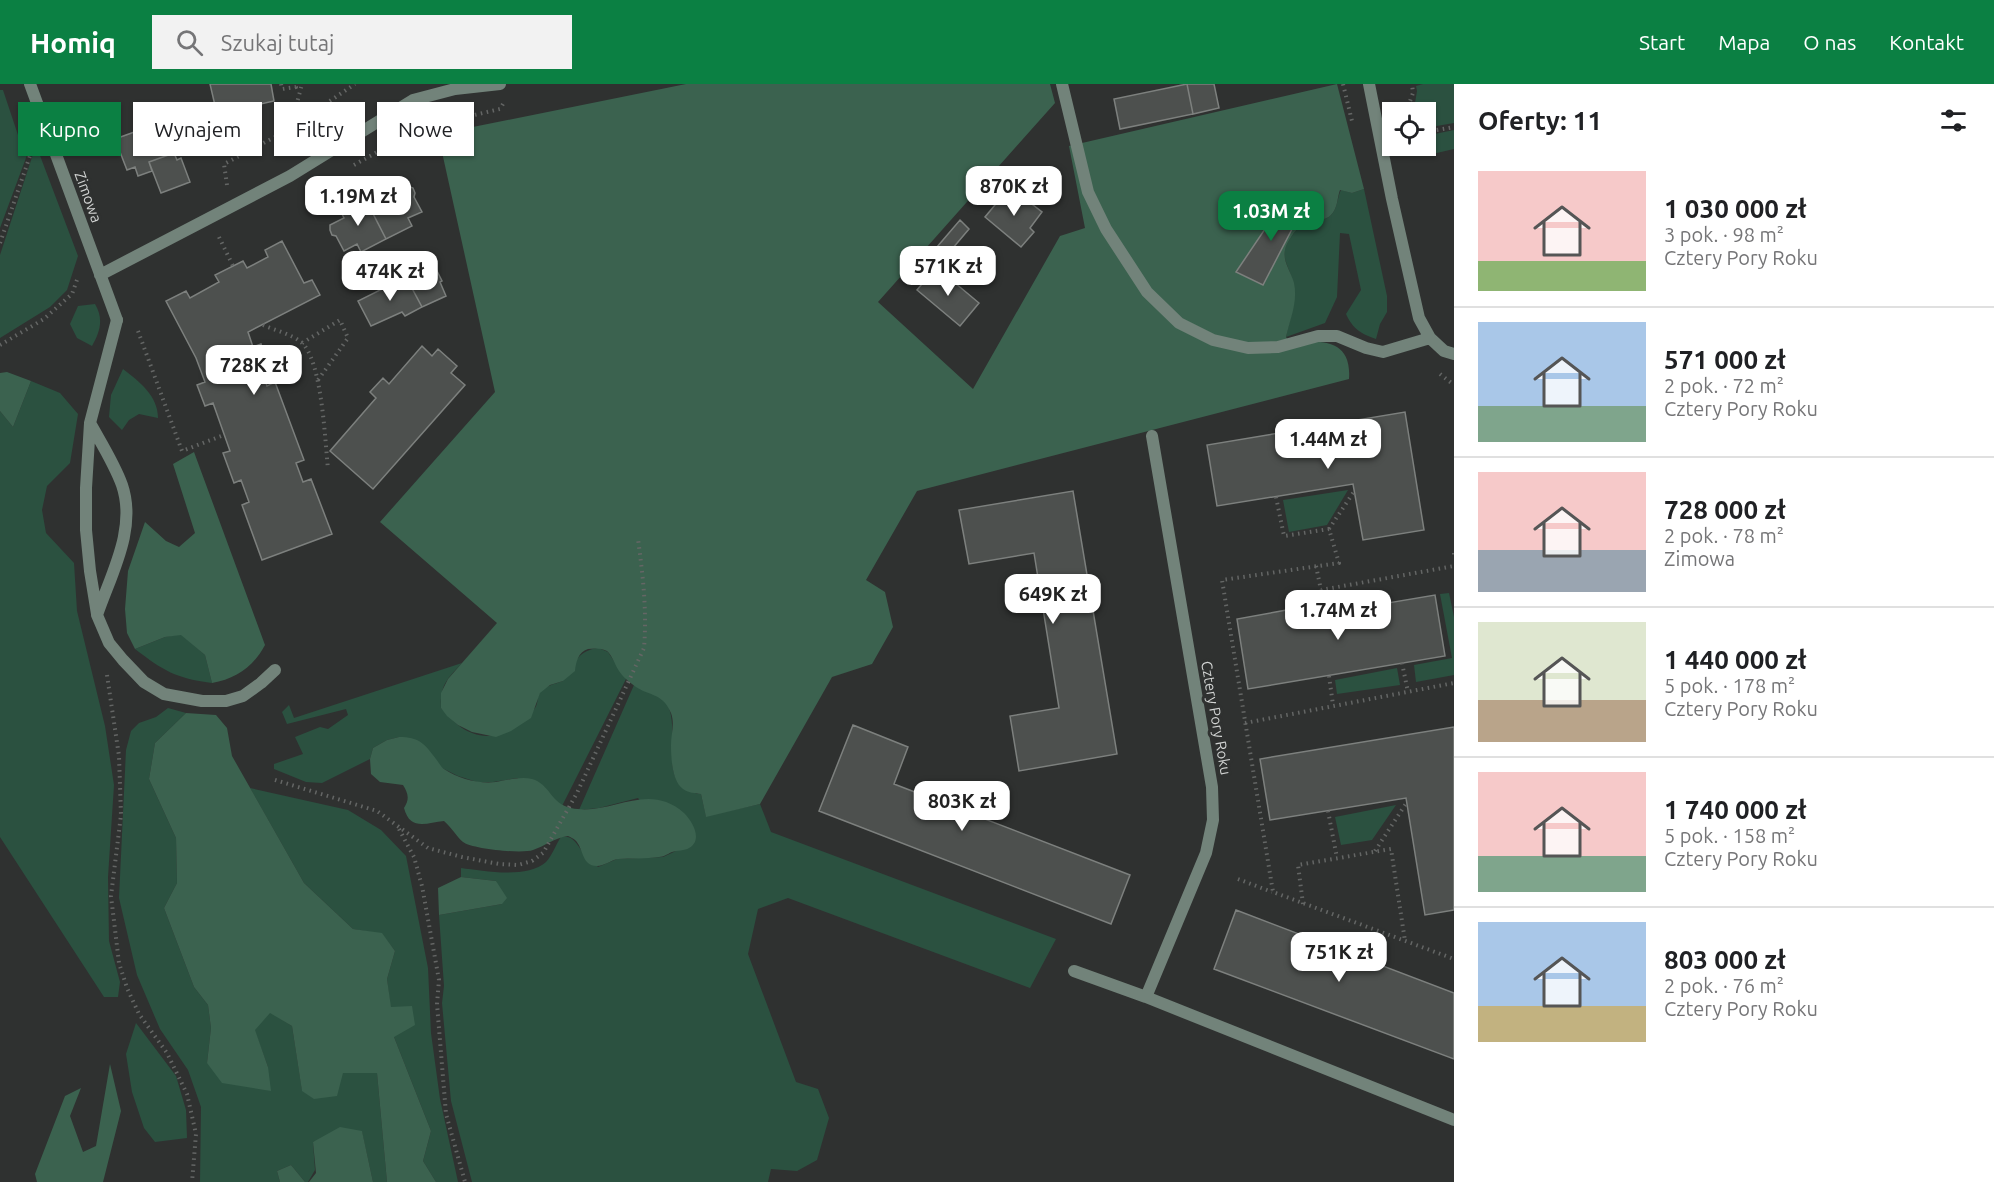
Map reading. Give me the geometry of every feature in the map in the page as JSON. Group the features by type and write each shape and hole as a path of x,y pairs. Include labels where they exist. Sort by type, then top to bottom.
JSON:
{"street":[{"name":"Zimowa","path":"30,84 37,102"},
{"path":"100,275 290,176 413,100 455,89 500,84"},
{"path":"1062,84 1088,192 1106,229 1147,292 1179,323 1213,340 1248,348 1278,347 1318,336 1337,336 1366,348 1383,352 1430,338"},
{"path":"1369,84 1419,318 1430,338 1444,351 1454,354"},
{"name":"Zimowa","path":"57,156 117,320 90,423"},
{"path":"90,423 115,468 123,488 127,515 125,535 97,615"},
{"path":"90,423 86,530 97,615 109,643 144,682 164,694 202,701 226,701 243,696 275,670"},
{"name":"Cztery Pory Roku","path":"1146,997 1206,853 1213,820 1212,788 1152,436"},
{"path":"1074,971 1146,997 1454,1120"}],"path":[{"path":"281,84 282,89 296,87 295,84"},
{"path":"297,102 302,84"},
{"path":"329,102 355,84"},
{"path":"1410,102 1413,93 1412,84"},
{"path":"345,170 413,132 432,125 500,110 505,101"},
{"path":"1436,130 1454,127"},
{"path":"229,195 224,164 274,137"},
{"path":"0,243 30,156"},
{"path":"208,241 219,236 233,266"},
{"path":"0,345 44,319 72,294"},
{"path":"302,343 340,320 348,338 318,380"},
{"path":"135,321 182,451 225,435"},
{"path":"263,325 302,343 313,363 318,380 328,469"},
{"path":"1276,496 1284,536 1329,529 1354,490"},
{"path":"1273,892 1222,580 1339,563 1329,529"},
{"path":"275,780 377,812 428,848 499,864 518,865 532,861 543,853 577,793 644,648 646,622 644,584 638,539"},
{"path":"1316,566 1322,590 1454,566"},
{"path":"1402,663 1408,692"},
{"path":"106,674 119,756 121,816 111,896 119,963 139,1014 167,1053 187,1094 196,1134 192,1182"},
{"path":"1329,676 1333,705"},
{"path":"1245,723 1454,683"},
{"path":"1375,851 1407,802"},
{"path":"1328,811 1337,858"},
{"path":"398,827 414,856 422,886 439,980 437,1004 446,1114 465,1182"},
{"path":"1303,904 1298,865 1391,849 1405,941"},
{"path":"1238,879 1454,959"}],"green space":[{"path":"686,84 1050,84 1055,103 878,302 973,389 1060,236 1085,228 1069,146 1337,84 1364,189 1352,193 1340,190 1331,215 1305,223 1299,227 1287,244 1286,264 1295,290 1286,337 1289,342 1322,342 1339,349 1345,355 1349,365 1349,379 917,491 866,580 885,592 893,627 872,664 832,677 760,804 706,817 701,794 683,789 676,781 671,750 673,721 667,706 659,698 638,688 626,679 605,650 598,648 582,652 575,671 563,681 550,685 540,693 531,718 511,731 496,737 472,732 458,725 441,708 441,693 448,679 497,623 380,522 495,392 443,156 474,156 474,127"},
{"path":"1454,84 1454,123 1436,126 1436,102 1415,102 1416,86"},
{"path":"0,90 3,90 18,135 18,156 27,156 0,228"},
{"path":"1454,130 1454,149 1436,153 1436,134"},
{"path":"32,156 40,156 78,256 67,290 50,307 0,338 0,255"},
{"path":"1364,189 1387,296 1387,312 1380,324 1376,339 1358,330 1346,314 1361,290 1349,234 1340,233 1337,297 1325,323 1286,337 1294,294 1284,253 1287,244 1302,225 1331,215 1341,190 1352,193"},
{"path":"95,304 100,325 92,346 77,338 70,324 78,306"},
{"path":"123,369 142,384 151,396 158,418 139,414 129,420 122,430 109,417 111,395"},
{"path":"7,372 31,381 13,427 0,411 0,373"},
{"path":"31,381 60,393 78,414 70,463 47,486 42,510 46,533 74,563 77,611 105,726 114,785 108,877 109,941 120,982 118,997 104,997 0,837 0,411 13,427"},
{"path":"194,452 265,645 250,665 236,675 212,683 205,655 181,635 165,637 135,649 127,633 125,609 128,571 145,522 166,541 179,547 195,533 173,464"},
{"path":"1348,490 1327,525 1289,532 1283,500"},
{"path":"1449,593 1454,617 1454,675 1416,682 1414,665 1452,658 1440,594"},
{"path":"181,634 205,655 212,683 179,676 154,663 135,649 165,637"},
{"path":"599,648 608,652 626,679 562,806 553,798 517,778 477,782 458,776 442,768 399,737 387,740 373,748 370,759 322,783 306,782 274,769 274,764 303,754 295,737 320,727 328,729 348,715 346,709 287,724 282,712 289,705 294,718 462,663 443,688 441,708 458,725 469,732 490,736 510,730 519,724 536,706 538,696 543,689 563,681 581,655"},
{"path":"1397,668 1400,685 1337,694 1335,680"},
{"path":"634,685 663,699 666,703 671,714 673,770 677,781 686,790 701,794 706,816 760,804 771,832 1056,939 1030,988 788,898 758,909 748,954 796,1082 818,1089 829,1118 817,1160 797,1171 771,1169 768,1182 472,1182 451,1101 442,1003 444,986 439,915 502,904 496,881 461,877 461,868 481,871 528,871 546,862 561,837 572,839 598,867 617,859 663,857 678,850 638,798 599,808 579,810"},
{"path":"168,708 186,713 155,743 149,779 176,838 177,883 164,908 194,987 208,1005 211,1028 207,1063 268,1067 254,1029 270,1012 292,1026 302,1090 343,1073 377,1073 387,1182 373,1182 362,1132 313,1142 315,1170 308,1182 305,1182 291,1165 277,1171 280,1182 200,1182 201,1107 188,1070 160,1029 137,975 119,898 126,750 131,731 139,723 156,717"},
{"path":"186,713 216,715 227,728 232,756 304,883 353,929 382,933 395,951 387,979 391,1007 412,1006 415,1025 394,1037 431,1131 423,1161 436,1182 387,1182 377,1073 343,1073 337,1096 314,1099 302,1091 292,1026 270,1013 255,1030 268,1067 271,1091 222,1083 207,1063 211,1028 208,1005 194,987 164,908 177,883 176,838 149,779 155,743"},
{"path":"399,737 412,738 420,742 443,768 456,776 483,782 532,779 543,785 564,806 571,808 600,808 642,799 670,804 684,813 691,821 695,831 695,840 693,845 687,849 662,856 618,859 597,866 585,860 578,843 568,836 527,851 497,850 468,845 444,821 420,824 410,820 404,808 408,796 403,785 380,782 371,774 370,759 373,748 387,740"},
{"path":"250,788 348,810 381,830 406,856 428,968 431,1033 440,1099 458,1182 436,1182 423,1161 431,1131 394,1037 387,979 395,951 382,934 353,929 304,883"},
{"path":"1396,805 1372,840 1341,845 1335,817"},
{"path":"461,877 496,881 507,898 502,904 439,915 438,888"},
{"path":"136,1023 176,1076 186,1110 187,1138 155,1142 144,1128 132,1092 126,1054"},
{"path":"110,1064 121,1111 103,1182 37,1182 35,1174 65,1096 81,1088 70,1116 83,1152 96,1146"},
{"path":"340,1127 362,1131 373,1182 309,1182 316,1173 313,1142"},
{"path":"291,1165 305,1182 280,1182 277,1171"}],"building":[{"path":"210,84 271,84 274,101 262,104 214,102"},
{"path":"1187,84 1193,114 1120,129 1114,99"},
{"path":"1187,84 1214,84 1219,108 1193,114"},
{"path":"133,132 133,156 166,156 149,162 152,171 138,176 135,167 127,170 121,154 121,137"},
{"path":"166,156 175,156 177,160 181,158 190,182 161,193 149,162"},
{"path":"391,184 395,192 408,186 413,188 414,197 422,212 408,218 412,226 386,239 365,198"},
{"path":"1010,187 1042,212 1030,228 1034,232 1021,247 985,217"},
{"path":"1290,192 1304,206 1263,285 1236,272"},
{"path":"365,198 386,239 361,252 357,244 344,251 336,236 332,235 330,225 344,218 340,210"},
{"path":"960,220 969,229 947,255 937,247"},
{"path":"282,241 304,283 312,280 320,295 248,332 253,347 261,344 267,362 260,365 267,386 275,382 304,460 296,463 303,482 311,479 332,534 262,560 242,505 249,502 241,480 234,483 223,453 230,451 213,403 205,406 197,385 205,382 196,358 166,301 186,291 190,298 219,282 215,275 243,261 247,268 268,257 265,250"},
{"path":"433,263 446,296 422,307 406,277"},
{"path":"936,267 979,303 960,326 917,290"},
{"path":"406,277 422,307 405,316 402,312 371,326 358,301"},
{"path":"422,346 432,356 438,349 457,366 451,373 465,385 373,489 330,451 376,398 370,392 383,378 389,384"},
{"path":"1405,412 1424,530 1363,540 1353,484 1217,506 1207,445"},
{"path":"1073,491 1117,754 1019,771 1010,716 1059,708 1034,553 969,564 959,510"},
{"path":"1435,595 1445,656 1248,689 1237,619 1298,608 1299,618"},
{"path":"853,725 908,747 894,784 1130,875 1111,924 819,811"},
{"path":"1454,727 1454,910 1425,915 1406,798 1270,820 1260,759"},
{"path":"1236,910 1454,993 1454,1059 1214,969"}]}
